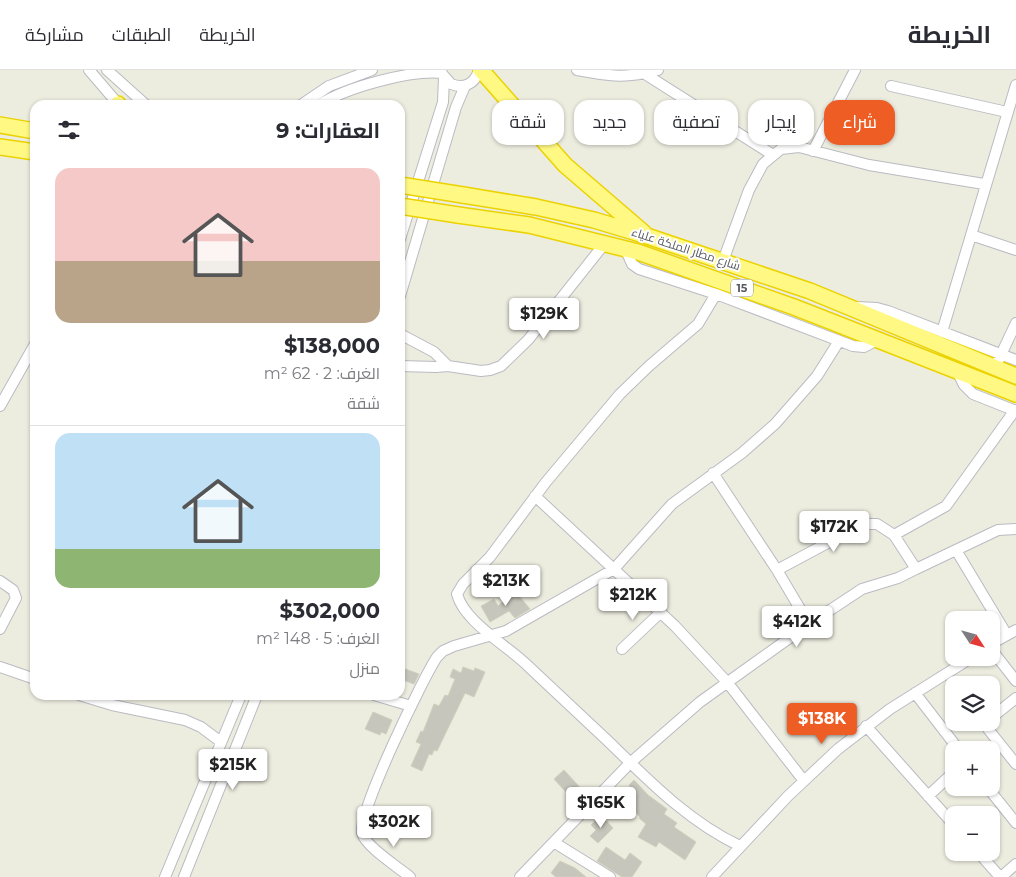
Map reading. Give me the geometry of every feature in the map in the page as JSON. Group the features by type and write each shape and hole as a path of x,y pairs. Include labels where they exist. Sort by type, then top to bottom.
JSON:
{"highway":[{"path":"480,70 566,165 647,236"},
{"path":"0,125 30,130"},
{"path":"0,147 30,151"},
{"name":"شارع مطار الملكة علياء","path":"405,186 536,207 594,220 647,236 723,261 998,361 1016,376"},
{"name":"شارع مطار الملكة علياء","path":"405,207 529,225 625,248 794,307 1016,394"}],"street":[{"path":"89,70 114,100"},
{"path":"107,70 140,100"},
{"path":"309,100 336,83 372,70"},
{"path":"327,100 339,93 369,82 425,71 443,73 451,84 465,86 474,81 480,70"},
{"path":"577,70 622,77 658,70"},
{"path":"813,151 854,70"},
{"path":"405,223 443,102 443,73"},
{"path":"645,74 773,154"},
{"path":"942,332 984,184 1011,110 1016,85"},
{"path":"405,279 456,107 465,86"},
{"path":"891,86 1011,110"},
{"path":"723,261 749,190 763,164 781,149 789,147 813,151 868,165 984,184"},
{"path":"971,235 1016,250"},
{"path":"405,366 448,366 490,370 509,360 552,311 605,243"},
{"path":"625,248 632,264 639,270 716,294 859,347 864,347 879,339"},
{"path":"716,294 698,324 626,388 535,496 490,557 463,584 457,594 464,609 475,622 530,667 655,786 699,822 740,846"},
{"path":"851,307 883,310 942,332 998,361 1016,360"},
{"path":"998,361 1016,324"},
{"path":"405,337 434,352 448,366"},
{"path":"410,877 371,846 362,835 361,826 370,798 411,706 429,669 443,651 469,641 493,636 526,621 614,570 662,514 687,492 762,438 817,376 839,341"},
{"path":"0,406 30,353"},
{"path":"894,535 946,506 1015,411 979,397 968,390 956,369"},
{"path":"713,473 777,570 809,624"},
{"path":"535,496 661,612 727,682 804,781"},
{"path":"777,570 863,524 877,524 894,535 916,569"},
{"path":"520,877 630,763 692,708 809,624 869,585 898,578 998,530 1016,529"},
{"path":"956,550 1011,632 1000,639"},
{"path":"0,581 16,594 0,629"},
{"path":"622,649 661,612"},
{"path":"1000,661 1016,681"},
{"path":"712,877 740,846 838,749 866,726 957,666"},
{"path":"0,667 30,677"},
{"path":"915,693 952,741"},
{"path":"1000,711 1016,698"},
{"path":"96,700 185,720 201,728 221,742"},
{"path":"165,877 239,700"},
{"path":"184,877 255,700"},
{"path":"391,700 411,706"},
{"path":"866,726 945,815"},
{"path":"990,731 1016,764"},
{"path":"928,796 945,780"},
{"path":"994,796 1016,823"},
{"path":"555,842 610,877"},
{"path":"986,861 1001,877 1016,864"}],"building":[{"path":"515,591 530,609 515,618 509,611 490,622 481,606 494,599 498,606"},
{"path":"463,667 474,671 475,668 485,672 474,697 465,693 437,751 434,750 432,755 429,754 422,771 411,766 421,744 416,742 421,731 423,732 434,704 439,706 445,695 448,696 455,679 450,677 453,669 461,673"},
{"path":"405,669 419,674 414,684 405,681"},
{"path":"373,712 392,720 386,734 381,732 380,735 365,729"},
{"path":"564,770 585,793 575,802 554,779"},
{"path":"634,780 648,795 667,809 664,814 677,823 674,827 696,842 685,860 659,842 656,847 638,837 646,824 621,797 631,788 629,785"},
{"path":"601,815 613,828 598,843 590,836 596,830 591,825"},
{"path":"606,847 625,860 630,853 642,862 632,877 622,877 597,861"},
{"path":"560,861 575,868 586,877 556,877 551,873"}]}
